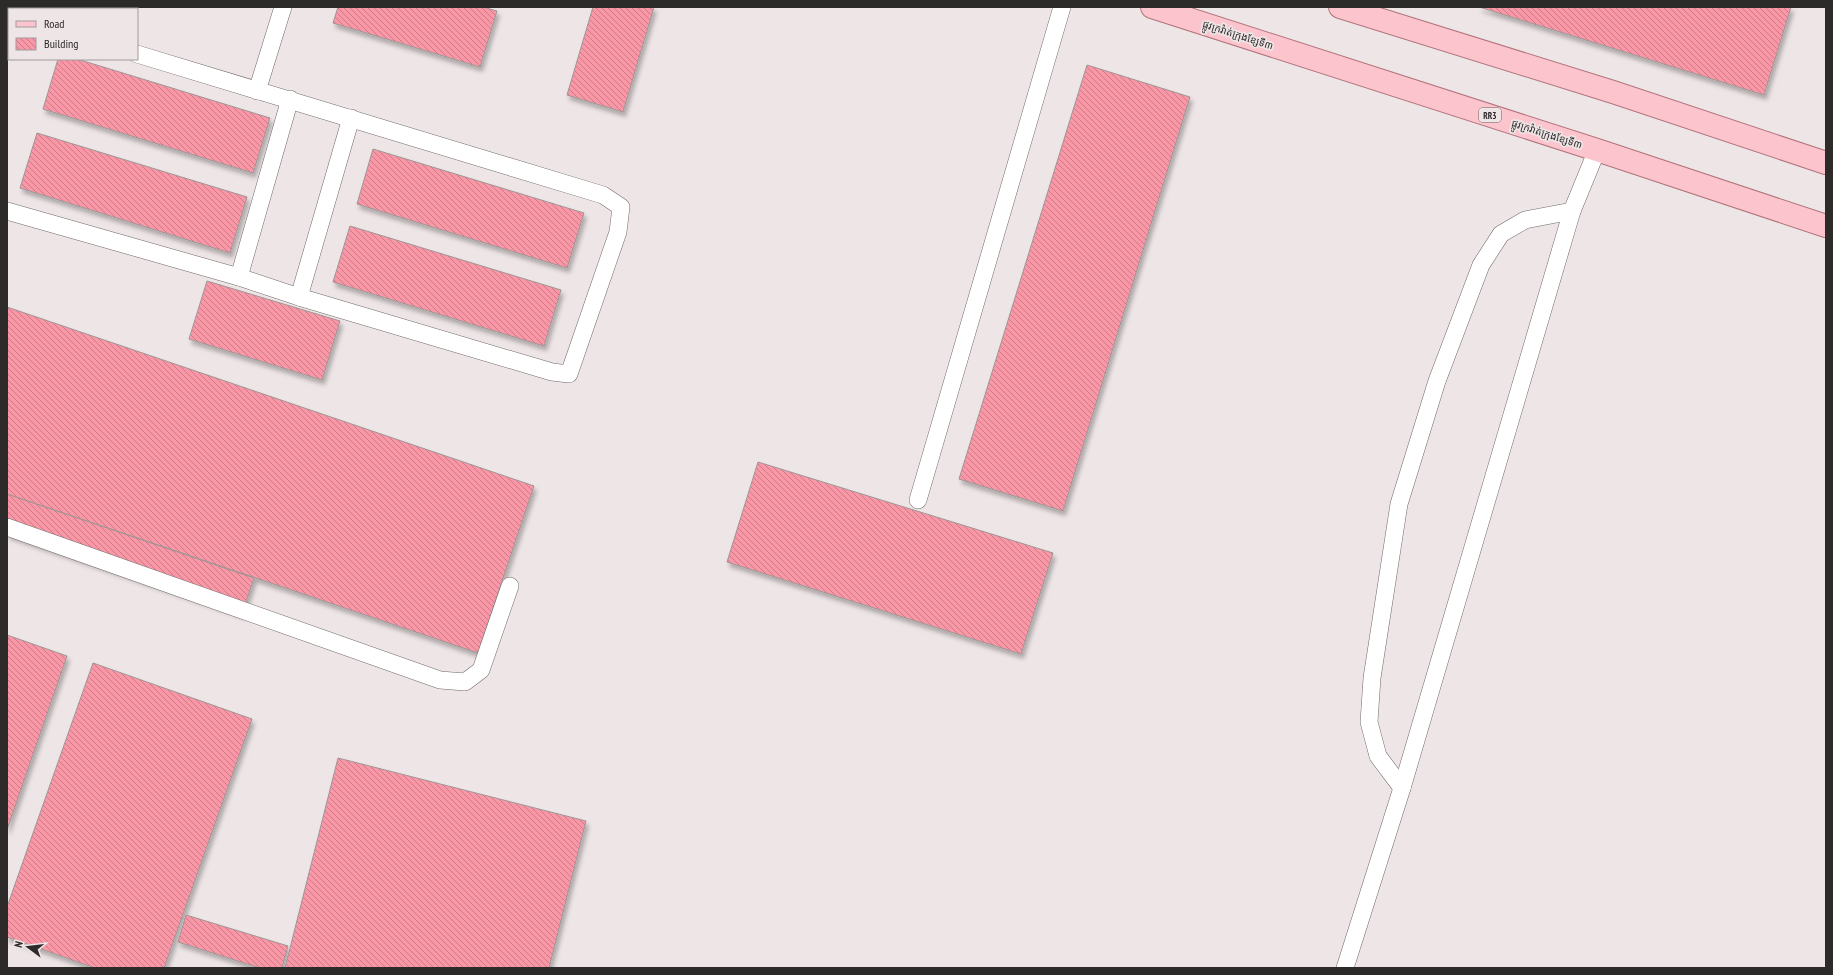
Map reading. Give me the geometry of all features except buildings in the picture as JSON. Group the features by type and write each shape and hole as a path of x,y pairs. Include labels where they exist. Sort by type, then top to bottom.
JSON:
{"main road":[{"name":"ផ្លូវក្រវ៉ាត់ក្រុងខ្សែទី៣","path":"1152,7 1597,150 1826,226"},
{"path":"1340,7 1613,92 1826,163"}],"lane":[{"path":"257,91 283,7"},
{"path":"918,500 1062,7"},
{"path":"7,211 239,277 299,297 552,372 569,374 618,232 621,207 604,195 138,54"},
{"path":"239,277 290,99"},
{"path":"299,297 351,118"},
{"path":"1345,968 1402,788 1572,211 1597,150"},
{"path":"1402,788 1378,756 1369,722 1372,678 1399,504 1437,382 1481,265 1501,234 1525,220 1572,211"},
{"path":"7,527 440,680 465,682 481,670 510,586"}]}
